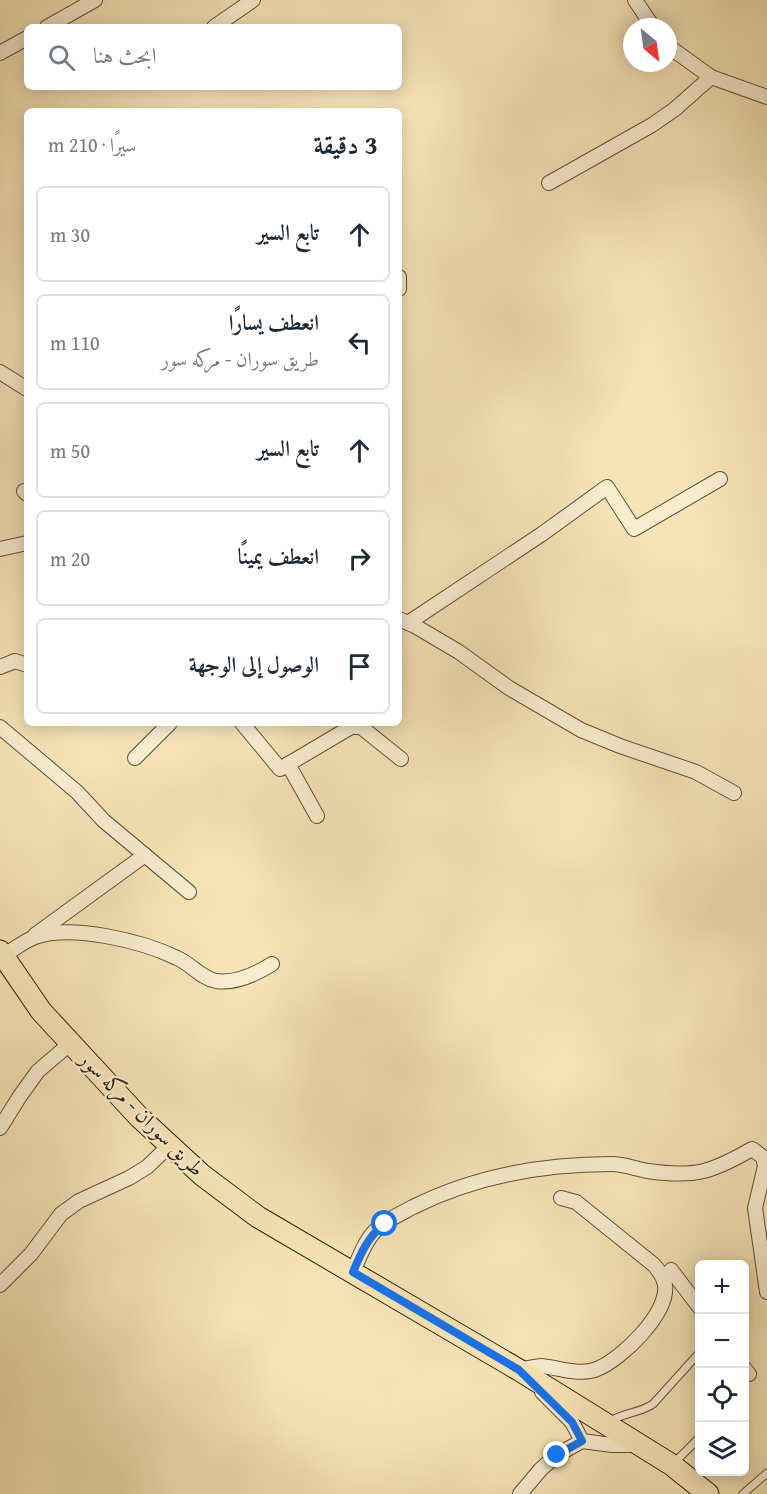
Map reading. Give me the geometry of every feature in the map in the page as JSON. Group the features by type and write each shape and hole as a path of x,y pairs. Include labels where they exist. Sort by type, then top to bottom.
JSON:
{"main road":[{"name":"طريق سوران - مركه سور","path":"2,954 41,1011 139,1117 202,1175 258,1217 519,1370 672,1465 708,1494"}],"street":[{"path":"52,24 94,0"},
{"path":"218,24 253,0"},
{"path":"635,0 647,18"},
{"path":"0,53 24,40"},
{"path":"677,52 711,77 767,97"},
{"path":"549,183 659,120 711,77"},
{"path":"0,372 24,387"},
{"path":"720,479 634,529 607,487 542,534 403,621 459,652 509,688 581,730 696,772 734,793"},
{"path":"0,549 24,544"},
{"path":"0,667 15,661 24,664"},
{"path":"135,759 167,726"},
{"path":"244,726 280,769 351,727 361,727 401,759"},
{"path":"0,728 77,792 104,821 189,891"},
{"path":"288,764 317,816"},
{"path":"2,954 33,937 145,855"},
{"path":"33,937 60,931 133,942 182,960 204,976 217,981 242,979 255,975 272,964"},
{"path":"0,1128 38,1071 71,1043"},
{"path":"0,1285 31,1254 61,1214 79,1201 147,1167 170,1145"},
{"path":"353,1272 361,1252 375,1231 395,1216 435,1196 496,1175 558,1167 616,1164 645,1171 680,1175 710,1171 752,1149 763,1157 765,1166 755,1208 767,1292"},
{"path":"519,1370 539,1366 576,1372 596,1369 624,1353 652,1319 662,1301 666,1286 654,1265 632,1246 576,1202 561,1198"},
{"path":"664,1281 671,1270 695,1303"},
{"path":"519,1370 572,1422 582,1441"},
{"path":"520,1494 549,1462 582,1441 612,1445 640,1445"}],"lane":[{"path":"606,1425 616,1416 646,1410 695,1357"},
{"path":"672,1465 695,1441"},
{"path":"743,1494 767,1473"}],"route":[{"path":"385,1224 375,1231 361,1252 353,1272 519,1370 572,1422 580,1434 582,1441 557,1455"}]}
